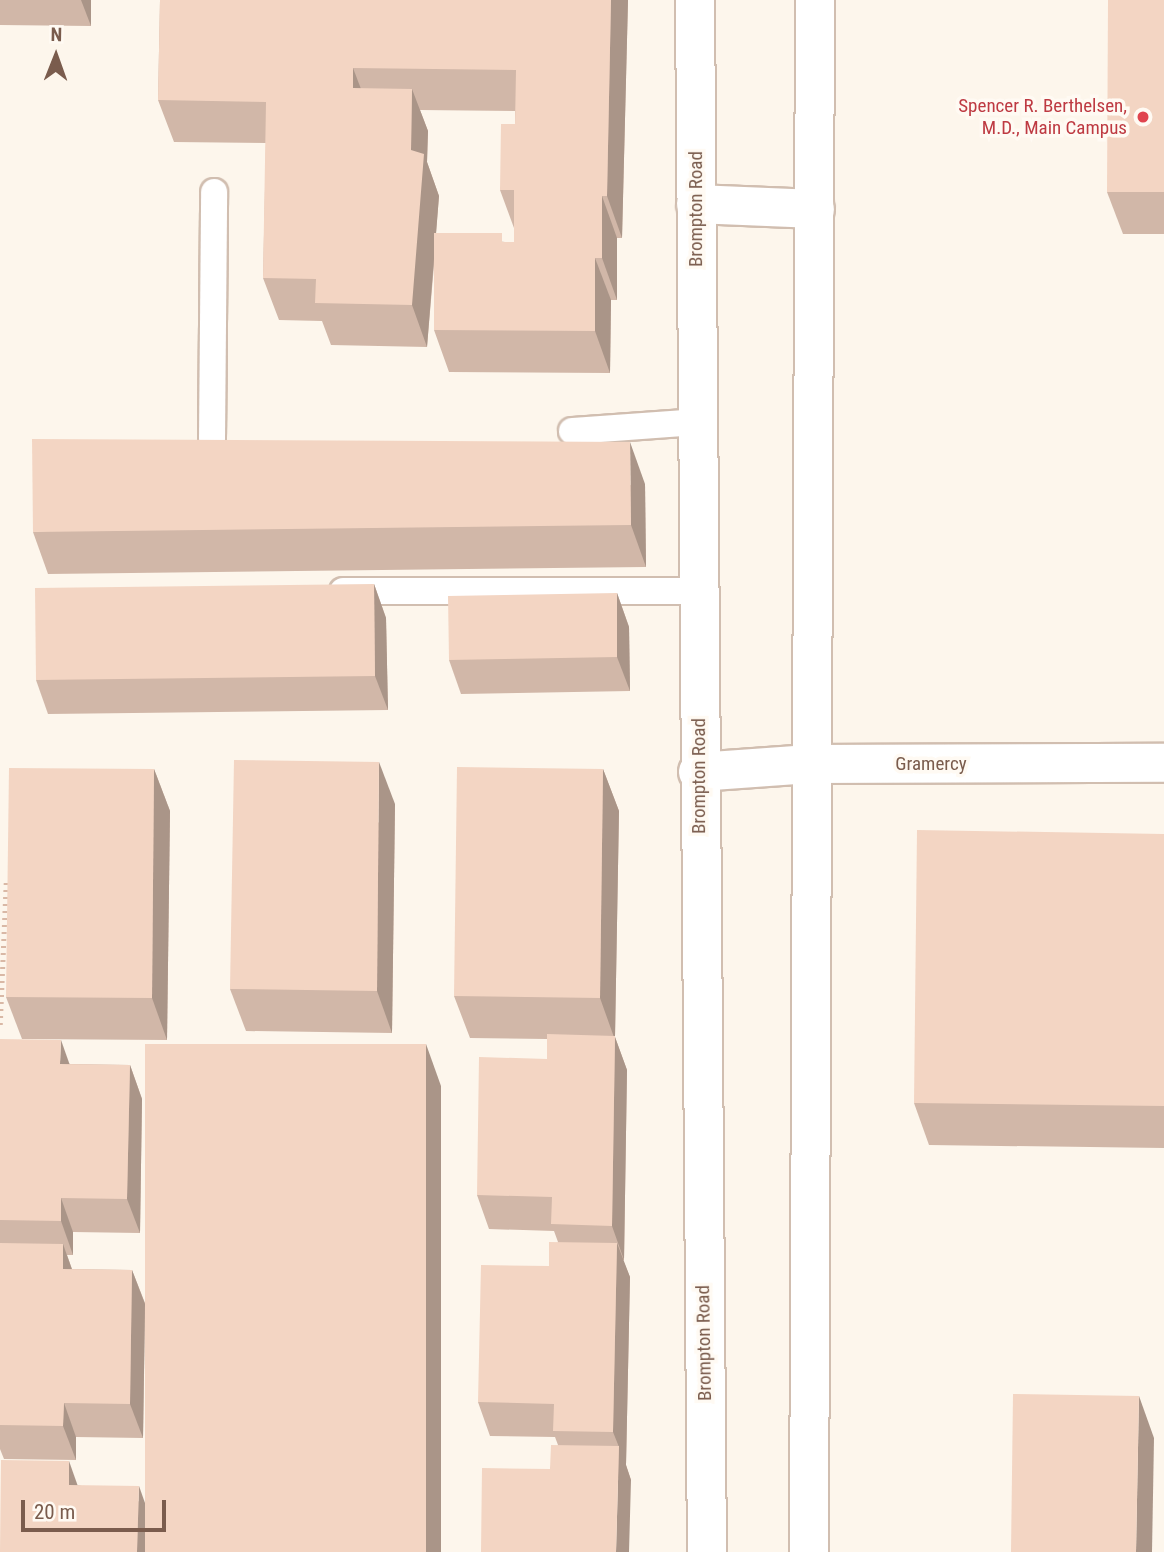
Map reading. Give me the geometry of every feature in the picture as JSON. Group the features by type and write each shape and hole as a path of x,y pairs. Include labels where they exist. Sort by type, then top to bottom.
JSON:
{"street":[{"name":"Brompton Road","path":"695,0 698,772 707,1552"},
{"path":"809,1552 815,0"},
{"path":"696,204 815,209"},
{"name":"Gramercy","path":"698,772 810,764 1164,763"}],"lane":[{"path":"212,439 214,192"},
{"path":"572,431 698,422"},
{"path":"310,591 698,591"}],"path":[{"path":"0,1025 6,880"}],"building":[{"path":"160,0 611,0 607,196 602,196 602,258 595,258 595,331 434,330 434,233 502,233 502,242 514,242 514,190 500,190 501,124 515,124 516,70 353,68 353,88 412,89 411,150 424,154 412,305 315,303 316,279 263,278 266,102 158,100"},
{"name":"Spencer R. Berthelsen, M.D., Main Campus","path":"1108,0 1164,0 1164,192 1107,192"},
{"path":"32,439 630,442 631,525 33,532"},
{"path":"374,584 375,676 36,680 35,588"},
{"path":"617,593 617,657 449,660 448,596"},
{"path":"234,760 379,762 377,991 230,989"},
{"path":"457,767 603,769 600,998 454,996"},
{"path":"9,768 154,769 152,998 6,997"},
{"path":"917,830 1164,834 1164,1106 914,1103"},
{"path":"547,1034 615,1036 612,1226 551,1224 552,1197 477,1195 479,1057 547,1059"},
{"path":"0,1039 61,1040 60,1064 130,1065 127,1199 61,1198 61,1221 0,1220"},
{"path":"145,1044 426,1044 426,1552 145,1552"},
{"path":"549,1242 617,1243 613,1432 553,1431 554,1404 478,1402 481,1265 549,1266"},
{"path":"0,1243 63,1244 63,1269 132,1270 130,1404 64,1403 63,1426 0,1425"},
{"path":"1013,1394 1139,1396 1136,1552 1011,1552"},
{"path":"551,1445 619,1446 616,1552 481,1552 482,1468 550,1469"},
{"path":"1,1460 69,1461 69,1485 139,1486 137,1552 0,1552"}],"place":[{"name":"Spencer R. Berthelsen, M.D., Main Campus","path":"1143,117"}]}
